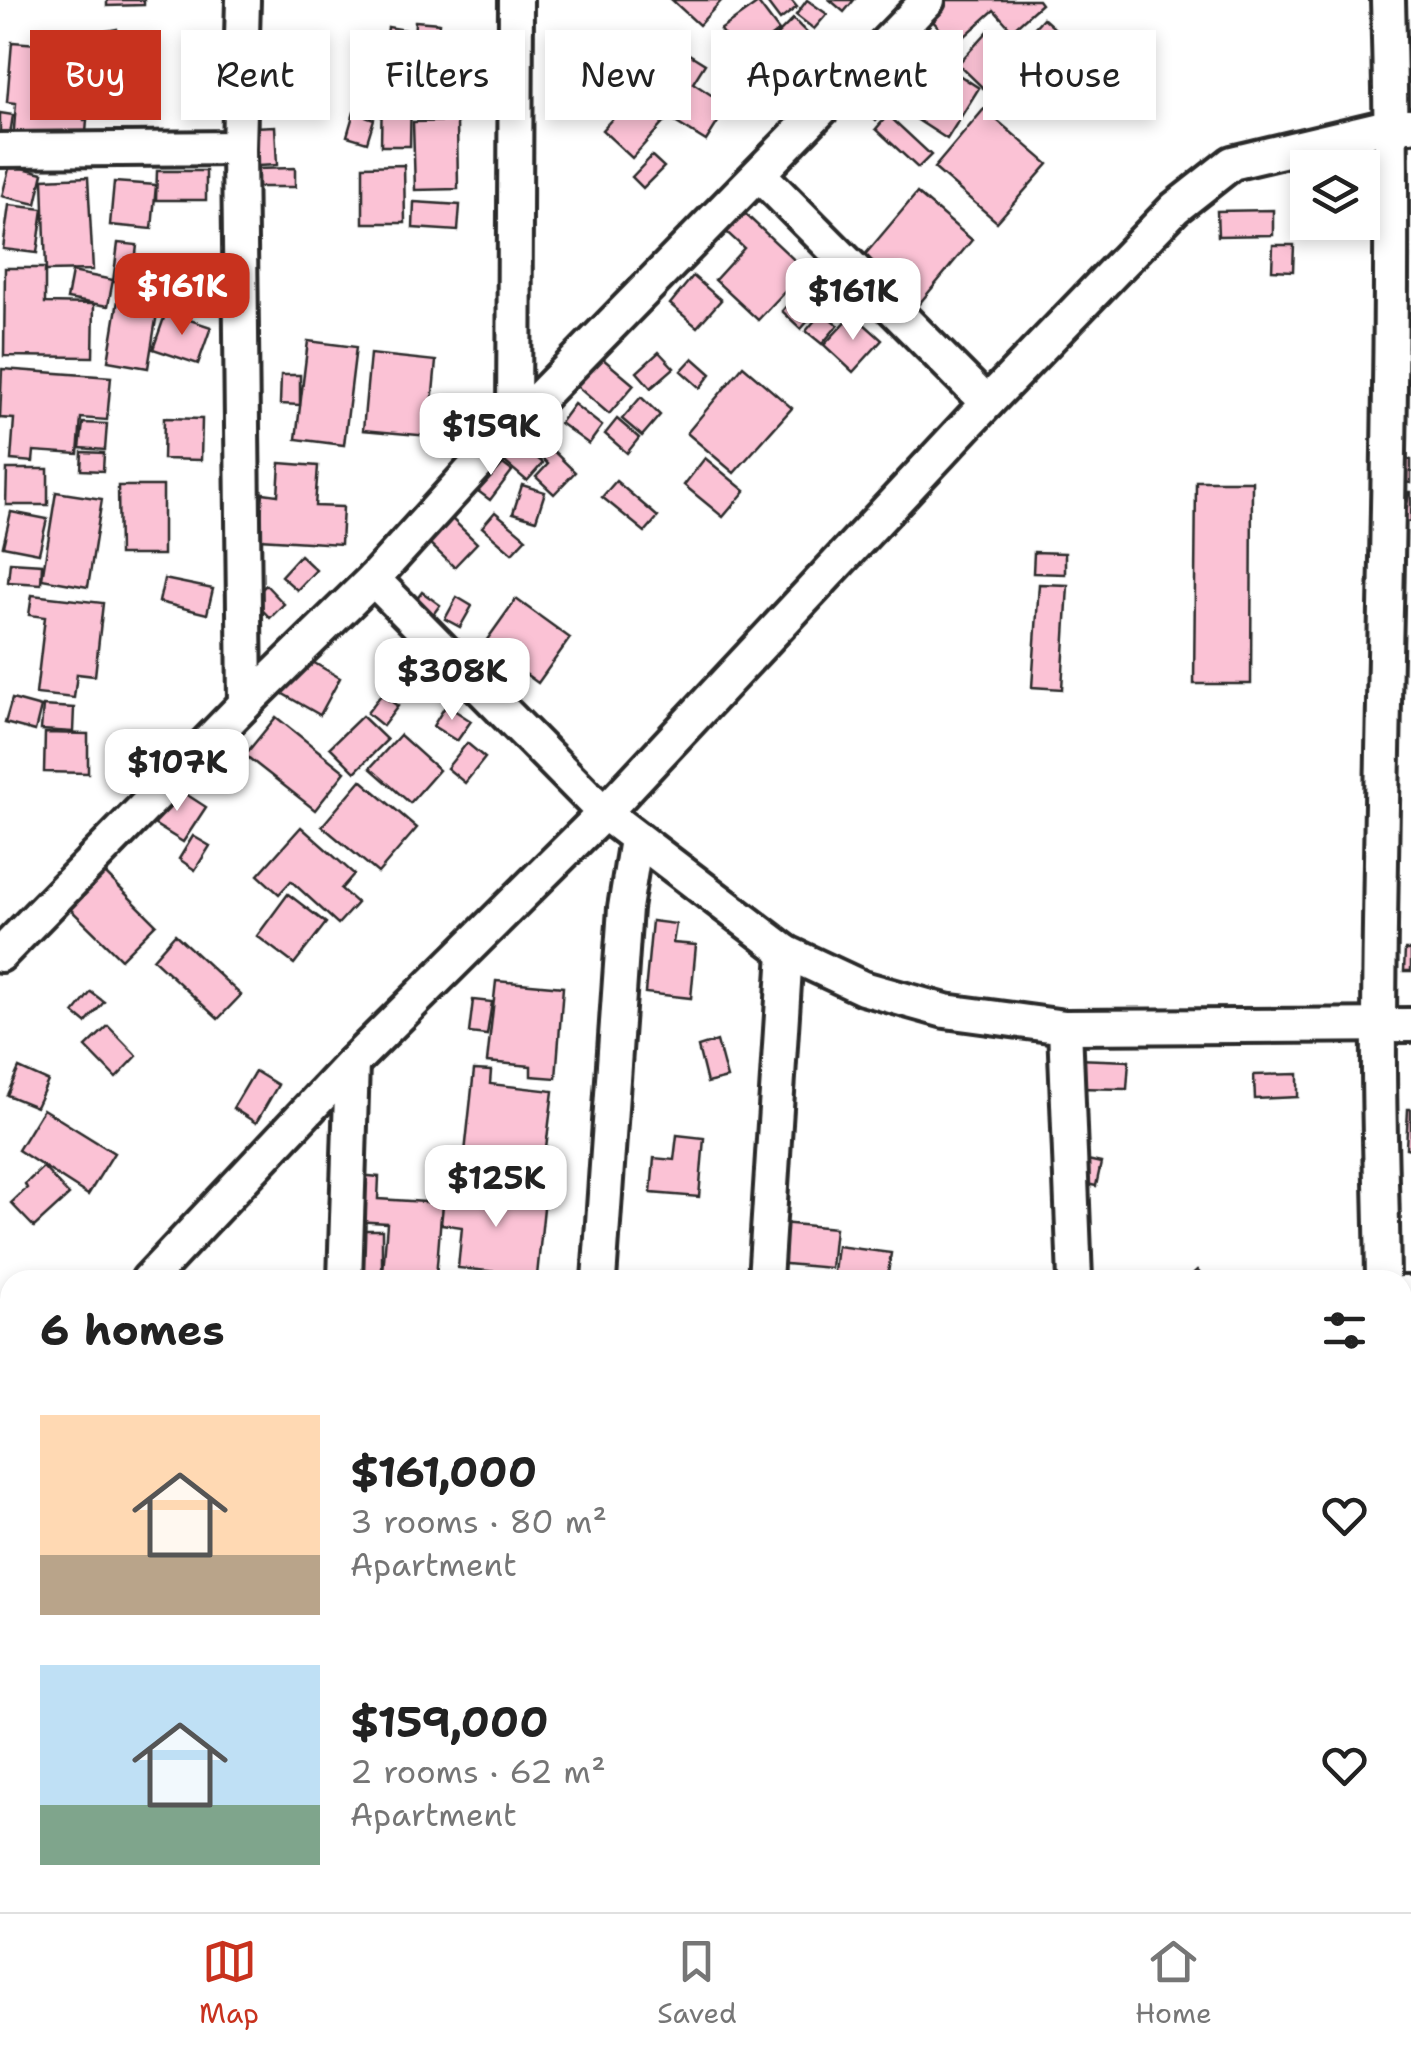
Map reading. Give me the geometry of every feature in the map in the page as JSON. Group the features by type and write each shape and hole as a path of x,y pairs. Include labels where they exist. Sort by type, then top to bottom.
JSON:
{"street":[{"path":"243,0 239,148 245,704"},
{"path":"514,424 516,0"},
{"path":"0,955 372,578 514,424 928,0"},
{"path":"1383,1270 1395,1025 1400,452 1401,125 1388,0"},
{"path":"157,1270 352,1063 604,813 1175,208 1232,163 1401,125"},
{"path":"0,150 239,148"},
{"path":"760,175 987,403"},
{"path":"372,578 604,813 786,952 863,988 945,1011 1065,1027 1395,1025"},
{"path":"600,1270 625,908 636,839"},
{"path":"766,1270 786,952"},
{"path":"1065,1027 1074,1270"},
{"path":"344,1270 352,1063"}],"building":[{"path":"107,0 144,0 144,5 107,6"},
{"path":"672,0 722,0 699,25"},
{"path":"765,0 791,0 797,7 780,20"},
{"path":"807,0 827,14 814,29 796,15"},
{"path":"830,0 854,0 844,12"},
{"path":"947,0 1038,0 1041,4 1012,30 994,10 963,38 963,30 941,30 929,17"},
{"path":"758,3 778,30 720,30"},
{"path":"1043,18 1056,30 1032,30"},
{"path":"793,19 804,30 782,30"},
{"path":"415,21 439,23 438,30 415,30"},
{"path":"983,37 983,88 963,69 963,59"},
{"path":"12,42 30,43 30,120 87,120 84,160 12,155 16,103 7,102"},
{"path":"691,55 705,64 693,83 711,95 711,120 719,120 706,141 672,120 691,120"},
{"path":"963,78 979,88 963,114"},
{"path":"983,110 983,120 997,120 1048,164 997,222 934,168"},
{"path":"0,113 13,115 10,135 0,133"},
{"path":"352,120 374,120 367,142 347,136"},
{"path":"381,120 410,120 410,146 381,146"},
{"path":"611,120 664,122 632,158 602,130"},
{"path":"884,120 893,120 931,155 918,168 876,129"},
{"path":"918,120 959,120 947,139"},
{"path":"457,121 458,189 415,190 413,122"},
{"path":"275,126 277,165 257,166 254,127"},
{"path":"652,156 664,167 643,188 632,177"},
{"path":"10,165 43,173 36,204 2,196"},
{"path":"404,165 405,223 363,223 363,166"},
{"path":"295,168 295,187 254,187 254,169"},
{"path":"157,171 206,171 206,200 156,200"},
{"path":"88,177 93,270 46,271 43,179"},
{"path":"114,182 156,185 152,229 110,225"},
{"path":"917,193 972,240 919,304 863,257"},
{"path":"414,202 460,205 458,231 413,228"},
{"path":"9,205 43,209 37,253 3,249"},
{"path":"739,208 805,270 758,320 715,280 744,248 721,227"},
{"path":"1273,210 1273,235 1218,236 1217,211"},
{"path":"118,243 137,245 135,263 161,266 158,287 113,282"},
{"path":"1273,245 1294,245 1293,271 1272,270"},
{"path":"166,265 210,271 205,308 161,302"},
{"path":"5,268 45,268 45,303 94,304 93,357 4,356"},
{"path":"72,272 113,280 108,306 67,299"},
{"path":"693,276 721,300 697,327 670,304"},
{"path":"811,279 830,296 801,329 782,311"},
{"path":"120,288 160,295 148,368 108,361"},
{"path":"166,312 211,327 198,364 153,349"},
{"path":"822,312 838,325 822,344 806,331"},
{"path":"853,314 882,340 853,372 824,345"},
{"path":"308,341 356,347 344,445 296,439"},
{"path":"659,352 674,368 651,388 637,372"},
{"path":"596,353 634,385 609,414 572,382"},
{"path":"370,354 436,361 429,436 363,430"},
{"path":"693,358 711,374 700,388 681,371"},
{"path":"743,366 792,408 734,473 687,433"},
{"path":"2,369 111,377 107,420 81,418 78,454 34,451 33,462 11,460 14,419 0,418"},
{"path":"281,375 300,375 300,405 280,404"},
{"path":"641,397 660,415 642,436 622,419"},
{"path":"574,404 602,426 589,444 560,423"},
{"path":"164,418 202,419 201,460 163,459"},
{"path":"617,419 639,438 627,453 605,434"},
{"path":"83,423 107,424 105,450 80,448"},
{"path":"537,435 575,472 554,494 536,477 548,464 528,444"},
{"path":"516,440 543,463 527,481 500,458"},
{"path":"82,452 104,453 103,471 81,470"},
{"path":"492,456 512,471 490,500 470,485"},
{"path":"705,458 745,491 723,517 684,485"},
{"path":"1407,459 1411,460 1411,483 1404,482"},
{"path":"280,463 318,466 315,506 343,507 341,544 259,539 263,493 278,495"},
{"path":"7,469 48,469 48,505 6,505"},
{"path":"616,481 658,517 645,532 602,497"},
{"path":"1196,481 1252,481 1251,684 1194,684"},
{"path":"522,485 545,492 536,520 513,513"},
{"path":"118,486 163,486 163,555 119,555"},
{"path":"56,492 102,499 88,587 42,579"},
{"path":"1411,492 1411,522 1405,521"},
{"path":"11,512 47,519 39,553 3,546"},
{"path":"495,512 526,538 512,553 482,527"},
{"path":"449,516 477,543 454,567 426,540"},
{"path":"1034,552 1065,553 1065,574 1033,573"},
{"path":"300,555 316,570 297,590 281,576"},
{"path":"10,562 42,564 41,584 8,582"},
{"path":"164,579 213,589 207,614 159,602"},
{"path":"1039,584 1068,585 1062,689 1032,687"},
{"path":"266,585 284,604 270,618 252,599"},
{"path":"422,592 440,605 426,624 408,611"},
{"path":"32,595 103,603 95,676 77,674 74,698 36,694 45,617 29,615"},
{"path":"457,597 472,606 460,627 445,619"},
{"path":"516,599 570,638 538,683 484,644"},
{"path":"299,654 340,678 320,715 278,691"},
{"path":"381,695 398,706 383,726 367,713"},
{"path":"12,699 41,707 35,731 5,723"},
{"path":"446,705 471,721 457,741 433,726"},
{"path":"43,706 74,708 73,732 41,730"},
{"path":"362,716 387,740 355,772 330,747"},
{"path":"276,717 345,772 315,810 245,755"},
{"path":"45,733 88,734 88,773 44,772"},
{"path":"400,735 439,770 410,803 370,768"},
{"path":"124,737 144,751 126,777 107,764"},
{"path":"467,743 485,758 465,783 447,768"},
{"path":"361,780 417,828 378,873 322,826"},
{"path":"172,785 206,807 183,842 149,821"},
{"path":"301,827 354,874 341,889 357,903 338,924 291,881 279,894 258,875"},
{"path":"193,836 210,846 195,870 179,859"},
{"path":"100,868 156,924 121,959 65,904"},
{"path":"288,894 326,923 294,964 257,936"},
{"path":"652,921 676,924 673,943 696,945 691,998 645,993"},
{"path":"175,934 241,995 218,1019 153,959"},
{"path":"1405,950 1411,950 1411,971 1404,971"},
{"path":"496,981 563,987 556,1078 531,1076 531,1066 487,1062"},
{"path":"91,992 104,1002 86,1023 74,1013"},
{"path":"473,1000 492,1002 487,1035 469,1033"},
{"path":"108,1026 137,1056 116,1078 86,1047"},
{"path":"717,1041 727,1078 707,1083 698,1047"},
{"path":"1076,1059 1129,1061 1127,1089 1075,1088"},
{"path":"19,1068 48,1081 36,1107 7,1095"},
{"path":"474,1070 491,1071 490,1084 553,1091 542,1180 463,1171"},
{"path":"255,1071 278,1085 256,1123 233,1108"},
{"path":"1298,1074 1298,1097 1255,1099 1254,1075"},
{"path":"43,1109 114,1153 88,1195 18,1150"},
{"path":"1411,1109 1411,1149 1406,1148"},
{"path":"677,1135 704,1138 699,1197 651,1193 654,1158 674,1160"},
{"path":"1074,1157 1101,1163 1096,1186 1069,1180"},
{"path":"43,1167 69,1195 34,1227 11,1203"},
{"path":"358,1175 379,1177 378,1199 442,1203 437,1270 383,1270 387,1223 355,1221"},
{"path":"445,1187 545,1198 538,1270 458,1268 462,1227 441,1224"},
{"path":"780,1223 835,1228 831,1268 775,1263"},
{"path":"351,1230 382,1230 382,1270 353,1270"},
{"path":"837,1246 891,1253 888,1270 834,1270"}]}
